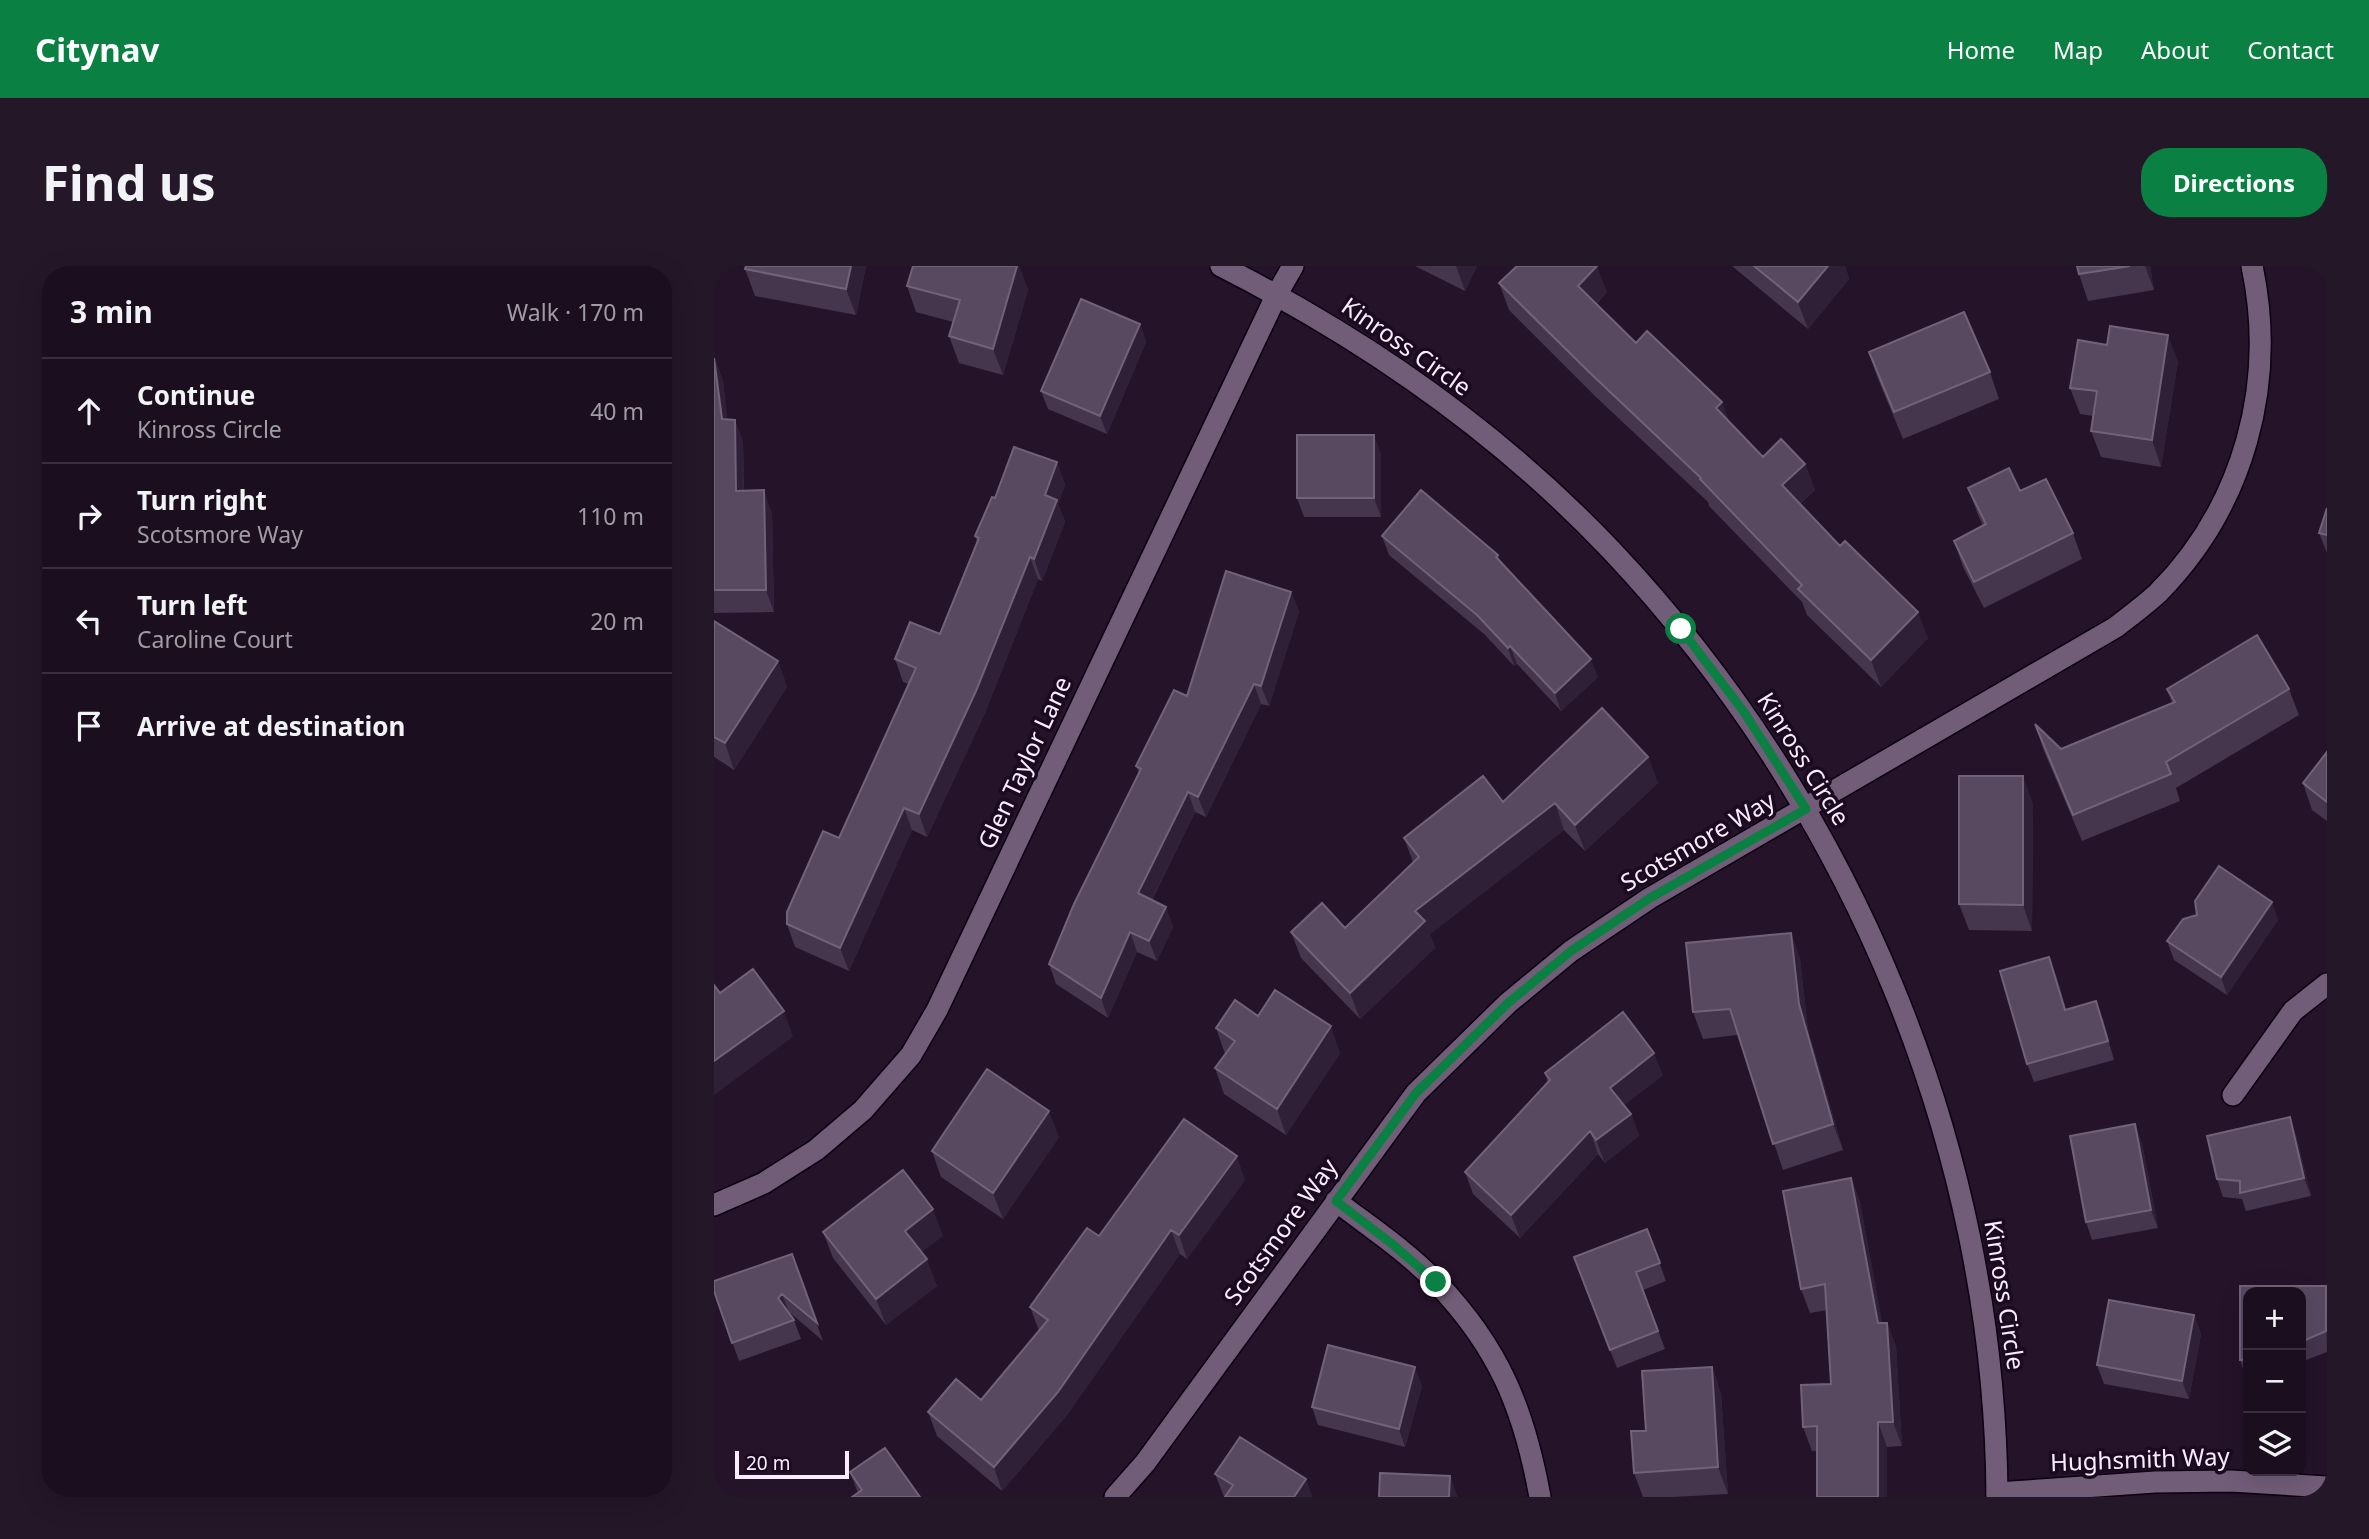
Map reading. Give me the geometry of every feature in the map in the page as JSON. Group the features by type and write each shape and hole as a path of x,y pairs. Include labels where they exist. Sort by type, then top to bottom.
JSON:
{"street":[{"name":"Kinross Circle","path":"1221,266 1277,294 1340,331 1436,396 1524,467 1610,549 1681,629 1744,712 1806,809 1879,951 1920,1055 1955,1174 1980,1291 1987,1345 1997,1495"},
{"name":"Glen Taylor Lane","path":"714,1205 764,1183 817,1150 863,1110 911,1055 937,1010 1277,294 1293,266"},
{"name":"Scotsmore Way","path":"1115,1497 1145,1463 1416,1093 1508,1003 1571,951 1650,898 2116,627 2157,593 2198,545 2236,477 2253,418 2261,360 2259,300 2252,266"},
{"path":"2233,1095 2293,1011 2327,984"},
{"path":"1336,1201 1436,1282 1485,1341 1512,1392 1531,1446 1540,1497"},
{"name":"Hughsmith Way","path":"1997,1495 2155,1482 2231,1481 2327,1487"}],"building":[{"path":"746,266 851,266 846,289 745,269"},
{"path":"913,266 1017,266 993,349 949,336 960,300 907,286"},
{"path":"1517,266 1597,266 1578,286 1636,343 1647,331 1722,402 1716,408 1763,457 1781,439 1805,464 1782,485 1840,546 1845,541 1918,612 1871,660 1798,589 1802,585 1701,478 1499,283"},
{"path":"1754,266 1828,266 1798,302"},
{"path":"2077,266 2130,266 2079,274"},
{"path":"1081,299 1140,324 1100,416 1041,391"},
{"path":"1964,312 1990,372 1894,412 1869,352"},
{"path":"2110,326 2168,335 2152,440 2091,431 2097,391 2070,388 2078,340 2107,345"},
{"path":"714,358 722,419 735,420 736,491 764,490 766,590 714,590"},
{"path":"1297,435 1374,435 1374,498 1297,498"},
{"path":"1014,447 1057,462 1045,495 1057,500 1034,559 1030,557 976,691 919,814 904,808 840,948 787,924 787,912 823,831 839,838 916,668 895,659 910,622 940,634 979,538 975,536 992,497 995,498"},
{"path":"2009,468 2020,491 2046,479 2073,533 1974,582 1954,541 1986,524 1968,488"},
{"path":"1421,490 1498,555 1496,557 1591,659 1555,693 1477,615 1382,536"},
{"path":"2327,508 2327,535 2319,533"},
{"path":"1226,571 1291,592 1261,686 1254,684 1198,797 1188,792 1138,893 1166,907 1149,941 1130,932 1101,998 1049,964 1074,904 1141,769 1136,766 1174,690 1187,696"},
{"path":"714,621 778,661 725,743 714,737"},
{"path":"2257,635 2289,689 2166,762 2171,774 2073,815 2035,724 2061,749 2175,702 2167,689"},
{"path":"1602,708 1648,757 1575,825 1555,803 1415,911 1425,921 1350,993 1291,932 1322,903 1345,928 1419,857 1404,838 1483,776 1503,802"},
{"path":"2327,752 2327,802 2303,783"},
{"path":"1959,776 2023,776 2023,905 1959,904"},
{"path":"2219,866 2272,902 2221,977 2167,941 2183,919 2197,915 2195,901"},
{"path":"1791,933 1799,1004 1833,1124 1773,1144 1730,1009 1693,1012 1686,943"},
{"path":"2049,957 2065,1010 2096,1001 2108,1041 2027,1064 2000,971"},
{"path":"753,969 784,1011 714,1061 714,985 720,993"},
{"path":"1275,990 1331,1026 1277,1109 1215,1068 1235,1041 1216,1028 1235,1000 1258,1016"},
{"path":"1623,1012 1654,1053 1610,1088 1631,1114 1596,1140 1590,1131 1511,1215 1465,1172 1550,1080 1545,1073"},
{"path":"987,1069 1049,1111 993,1193 932,1151"},
{"path":"2290,1117 2304,1178 2240,1193 2240,1181 2217,1179 2207,1136"},
{"path":"1184,1119 1237,1156 1179,1235 1171,1230 1058,1392 994,1467 928,1412 956,1379 981,1400 1048,1320 1030,1307 1087,1228 1099,1236"},
{"path":"2135,1124 2151,1210 2086,1222 2070,1136"},
{"path":"903,1170 933,1209 905,1231 927,1259 876,1299 823,1232"},
{"path":"1851,1178 1878,1323 1887,1323 1893,1422 1878,1422 1878,1497 1817,1497 1817,1426 1803,1427 1801,1385 1831,1384 1825,1284 1801,1289 1783,1191"},
{"path":"1647,1229 1660,1263 1636,1272 1658,1331 1610,1350 1574,1257"},
{"path":"792,1254 817,1323 782,1294 778,1298 794,1320 732,1343 714,1291 714,1281"},
{"path":"2240,1286 2326,1286 2326,1331 2306,1340 2306,1287 2243,1287 2243,1360 2240,1360"},
{"path":"2109,1300 2194,1315 2182,1381 2097,1365"},
{"path":"1328,1345 1415,1367 1399,1429 1312,1407"},
{"path":"1712,1367 1718,1467 1634,1473 1631,1431 1646,1431 1642,1371"},
{"path":"1240,1437 1306,1479 1294,1497 1225,1497 1233,1485 1215,1474"},
{"path":"885,1448 920,1497 852,1497 862,1490 850,1472"},
{"path":"1380,1473 1450,1476 1449,1497 1379,1497"}],"route":[{"path":"1436,1282 1336,1201 1416,1093 1508,1003 1571,951 1650,898 1806,809 1744,712 1681,629"}]}
